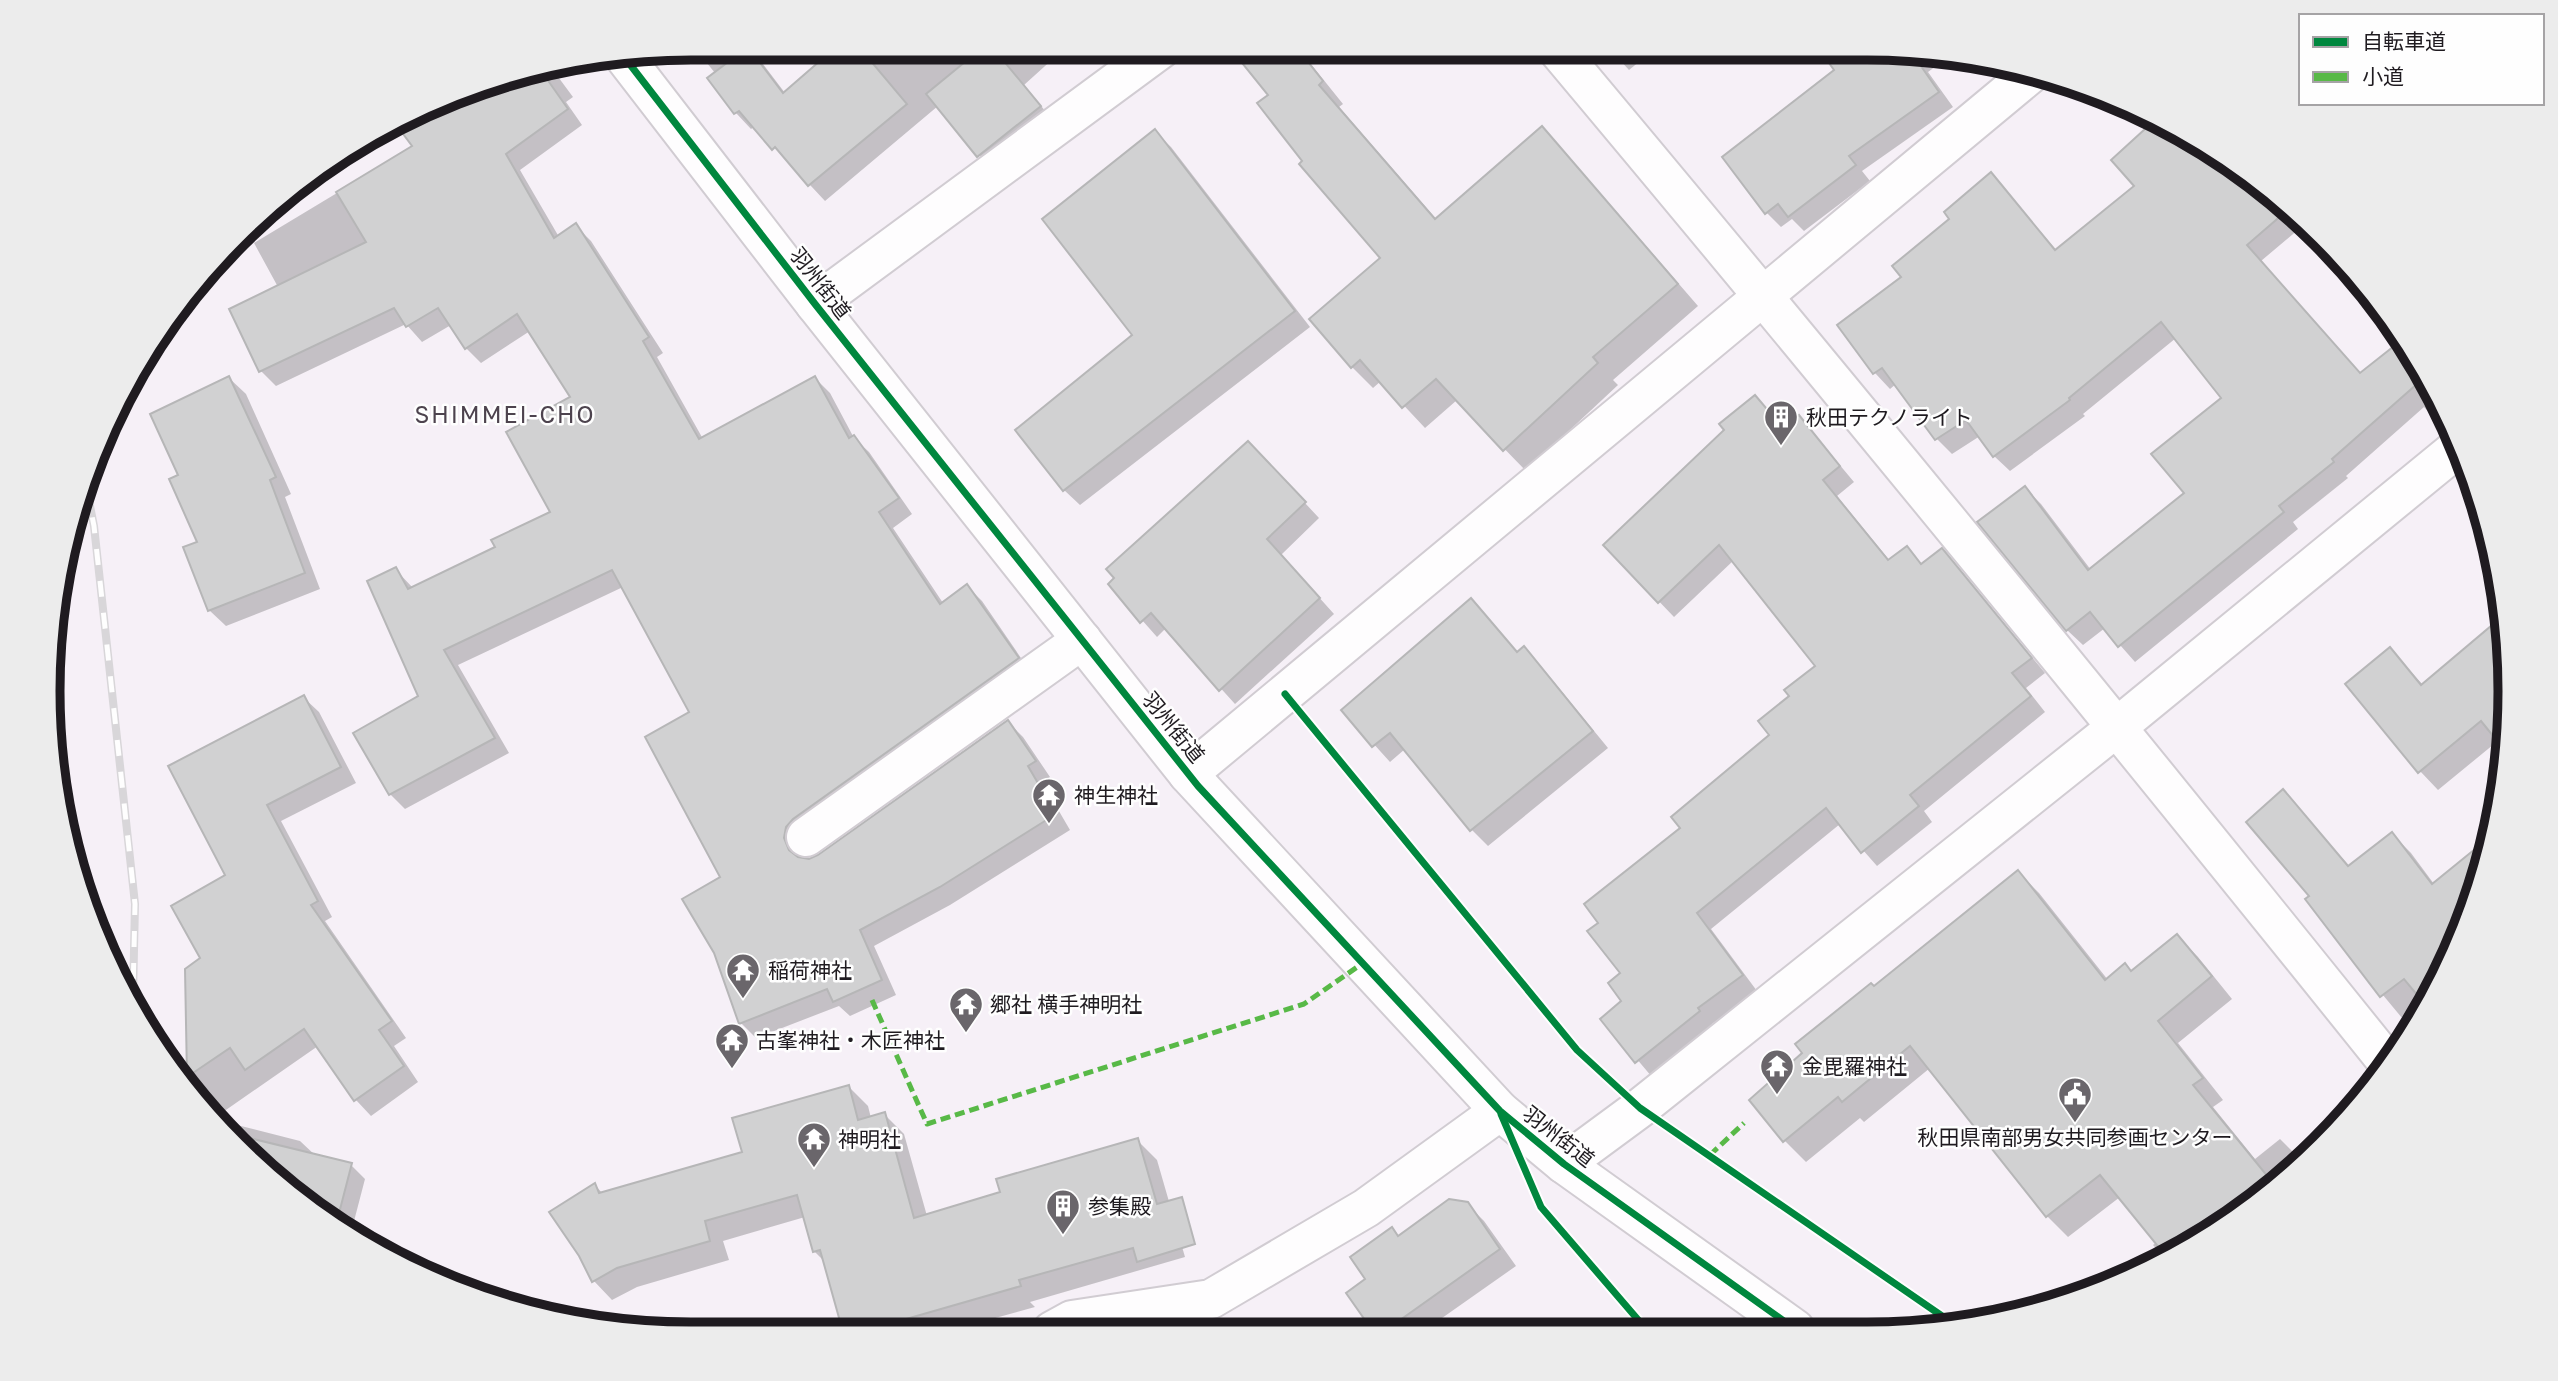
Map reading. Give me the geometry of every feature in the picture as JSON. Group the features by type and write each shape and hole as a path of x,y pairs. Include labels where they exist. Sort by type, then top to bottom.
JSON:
{"street":[{"path":"815,304 1146,60"},
{"path":"1566,60 1763,295 2382,1055"},
{"name":"羽州街道","path":"629,63 815,304 1188,774 1500,1111 1564,1164 1780,1322"},
{"path":"1188,774 2024,79"},
{"path":"1564,1164 1640,1108 2117,727 2451,452"},
{"path":"806,837 1082,640"},
{"path":"1068,1322 1211,1299 1366,1208 1500,1111"}],"building":[{"path":"731,60 758,60 783,93 821,60 870,60 907,104 808,186 775,147 772,150 739,111 734,114 707,78"},
{"path":"967,60 1003,60 1041,106 977,157 926,94"},
{"path":"1240,60 1306,60 1323,81 1319,85 1435,219 1542,126 1678,284 1593,357 1598,363 1503,451 1436,379 1402,408 1360,360 1351,368 1309,319 1380,258 1299,164 1302,161 1257,103 1268,95"},
{"path":"1827,60 1918,62 1939,92 1849,156 1856,165 1788,217 1778,204 1765,214 1722,157 1834,70"},
{"path":"545,77 568,109 506,154 554,238 576,223 649,337 643,341 699,439 815,376 849,438 854,435 899,498 879,512 940,604 967,584 1019,658 793,819 786,827 784,838 789,850 798,857 809,859 818,855 1008,720 1036,761 1028,766 1056,814 940,887 860,930 882,980 833,1002 827,989 739,1024 714,953 682,899 720,877 645,737 689,712 612,570 444,650 495,738 389,795 353,733 418,696 367,581 396,567 408,589 495,547 491,540 550,512 506,432 570,397 517,314 465,349 438,308 406,327 394,308 259,372 229,309 366,242 336,192 412,146 401,130 488,93"},
{"path":"2149,126 2183,144 2252,190 2282,215 2247,245 2360,373 2395,345 2418,383 2332,459 2334,462 2279,506 2284,512 2118,647 2090,612 2066,631 1977,522 2025,486 2088,570 2184,493 2151,454 2221,398 2161,322 2069,398 2070,400 1993,457 1966,420 1935,440 1882,368 1873,374 1837,325 1901,277 1892,266 1949,219 1944,212 1991,172 2055,250 2134,186 2111,160"},
{"path":"1155,129 1295,311 1063,491 1015,430 1132,335 1042,219"},
{"path":"229,376 276,477 270,480 305,573 208,611 183,547 197,542 169,479 178,475 150,414"},
{"path":"1755,395 1783,428 1799,415 1840,466 1823,480 1888,560 1907,546 1921,564 1942,548 2032,658 2012,673 2031,696 1910,795 1919,806 1861,853 1826,808 1697,913 1743,975 1698,1008 1700,1011 1635,1063 1600,1019 1621,1001 1608,983 1620,973 1587,931 1598,923 1584,904 1680,828 1671,817 1769,735 1758,721 1789,696 1784,690 1815,666 1719,545 1658,603 1603,545 1724,430 1719,424"},
{"path":"1248,441 1306,502 1267,539 1320,598 1219,691 1151,613 1140,623 1108,584 1114,578 1106,569"},
{"path":"1471,598 1517,652 1524,646 1593,731 1470,831 1390,733 1372,747 1341,710"},
{"path":"2494,623 2498,690 2496,740 2481,721 2418,773 2345,684 2390,647 2421,685"},
{"path":"304,695 341,767 267,805 318,901 311,905 392,1021 379,1030 404,1066 354,1101 304,1029 245,1070 230,1048 190,1075 187,1071 185,969 200,958 171,906 225,875 168,766"},
{"path":"2283,789 2348,866 2392,832 2432,884 2479,846 2450,932 2420,994 2418,996 2404,979 2380,997 2305,899 2309,896 2246,822"},
{"path":"2018,870 2105,980 2125,963 2131,971 2177,934 2212,976 2158,1021 2203,1078 2193,1085 2269,1178 2218,1215 2160,1249 2100,1175 2046,1217 1910,1046 1842,1102 1838,1097 1783,1142 1749,1100 1802,1053 1795,1044 1871,983 1874,986"},
{"path":"849,1085 858,1120 885,1112 914,1218 1000,1192 996,1179 1138,1138 1157,1204 1182,1197 1195,1244 1137,1262 1133,1248 1019,1280 1021,1286 896,1322 840,1322 820,1250 813,1252 797,1195 705,1221 710,1241 617,1268 592,1282 579,1256 549,1212 595,1183 599,1193 742,1152 732,1118"},
{"path":"244,1137 352,1163 339,1214 274,1165"},
{"path":"1449,1199 1468,1202 1500,1249 1397,1322 1366,1322 1346,1293 1365,1279 1350,1257 1392,1227 1398,1236"}],"railway":[{"path":"89,501 94,526 135,904 133,986"}],"marked path":[{"path":"872,1000 927,1124 1304,1004 1363,963"},
{"path":"1710,1155 1744,1123"}],"cycle path":[{"path":"629,63 815,304 1198,786 1500,1111 1564,1164 1785,1322"},
{"path":"1285,694 1577,1050 1640,1108 1943,1317"},
{"path":"1501,1114 1541,1207 1640,1322"}],"place":[{"name":"秋田テクノライト","path":"1781,447"},
{"name":"神生神社","path":"1049,825"},
{"name":"稲荷神社","path":"743,1000"},
{"name":"郷社 横手神明社","path":"966,1034"},
{"name":"古峯神社・木匠神社","path":"732,1070"},
{"name":"金毘羅神社","path":"1777,1096"},
{"name":"秋田県南部男女共同参画センター","path":"2075,1124"},
{"name":"神明社","path":"814,1169"},
{"name":"参集殿","path":"1063,1236"}],"district":[{"name":"SHIMMEI-CHO","path":"505,414"}]}
